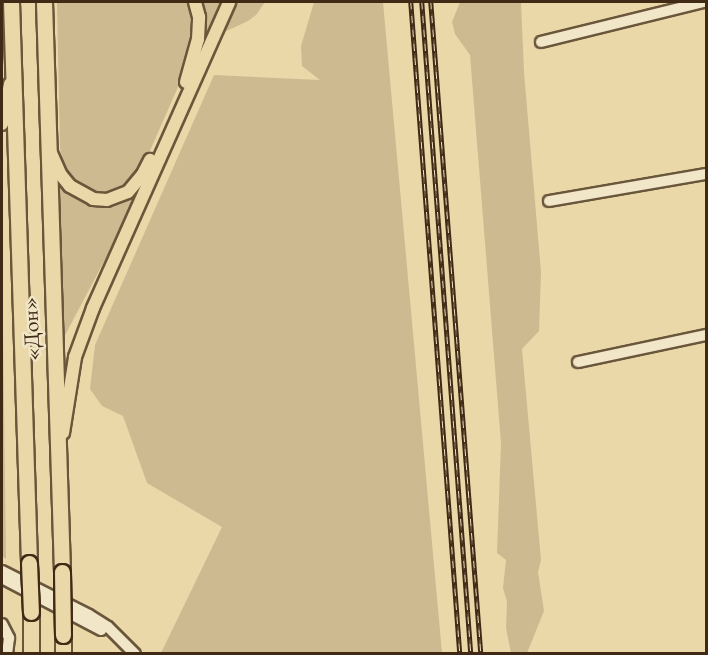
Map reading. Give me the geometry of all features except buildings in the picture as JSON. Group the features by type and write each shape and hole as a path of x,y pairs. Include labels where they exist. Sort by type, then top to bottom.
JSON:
{"highway":[{"name":"«Дон»","path":"44,3 47,144 60,455 63,654"},
{"name":"«Дон»","path":"11,9 31,654"}],"main road":[{"path":"47,144 61,176 80,194 93,199 119,198 136,184 143,174 188,76 199,29 195,2"},
{"path":"60,455 71,375 82,337 229,2"},
{"path":"2,124 12,74"}],"street":[{"path":"541,42 704,2"},
{"path":"549,201 706,174"},
{"path":"578,362 706,335"},
{"path":"2,571 89,615 108,627 134,652"},
{"path":"2,578 99,628 134,652"},
{"path":"2,624 9,638 7,654"}],"shaded area":[{"path":"57,2 191,2 195,23 189,62 141,171 120,193 91,196 65,175 60,148"},
{"path":"200,2 224,2 202,48 205,22"},
{"path":"235,2 265,2 256,15 248,21 220,34"},
{"path":"314,2 383,2 442,653 161,653 222,527 147,483 123,416 102,406 90,389 95,345 214,75 320,80 302,66 301,46"},
{"path":"460,2 521,2 524,72 541,272 539,331 522,349 541,560 538,572 544,611 527,653 511,653 506,628 507,602 503,588 506,560 497,553 501,443 470,55 455,34 452,22"},
{"path":"58,183 76,199 99,208 113,207 139,195 62,341"},
{"path":"2,254 6,559 2,556"}],"railway":[{"path":"411,2 460,654"},
{"path":"422,2 471,654"},
{"path":"431,2 481,654"}]}
